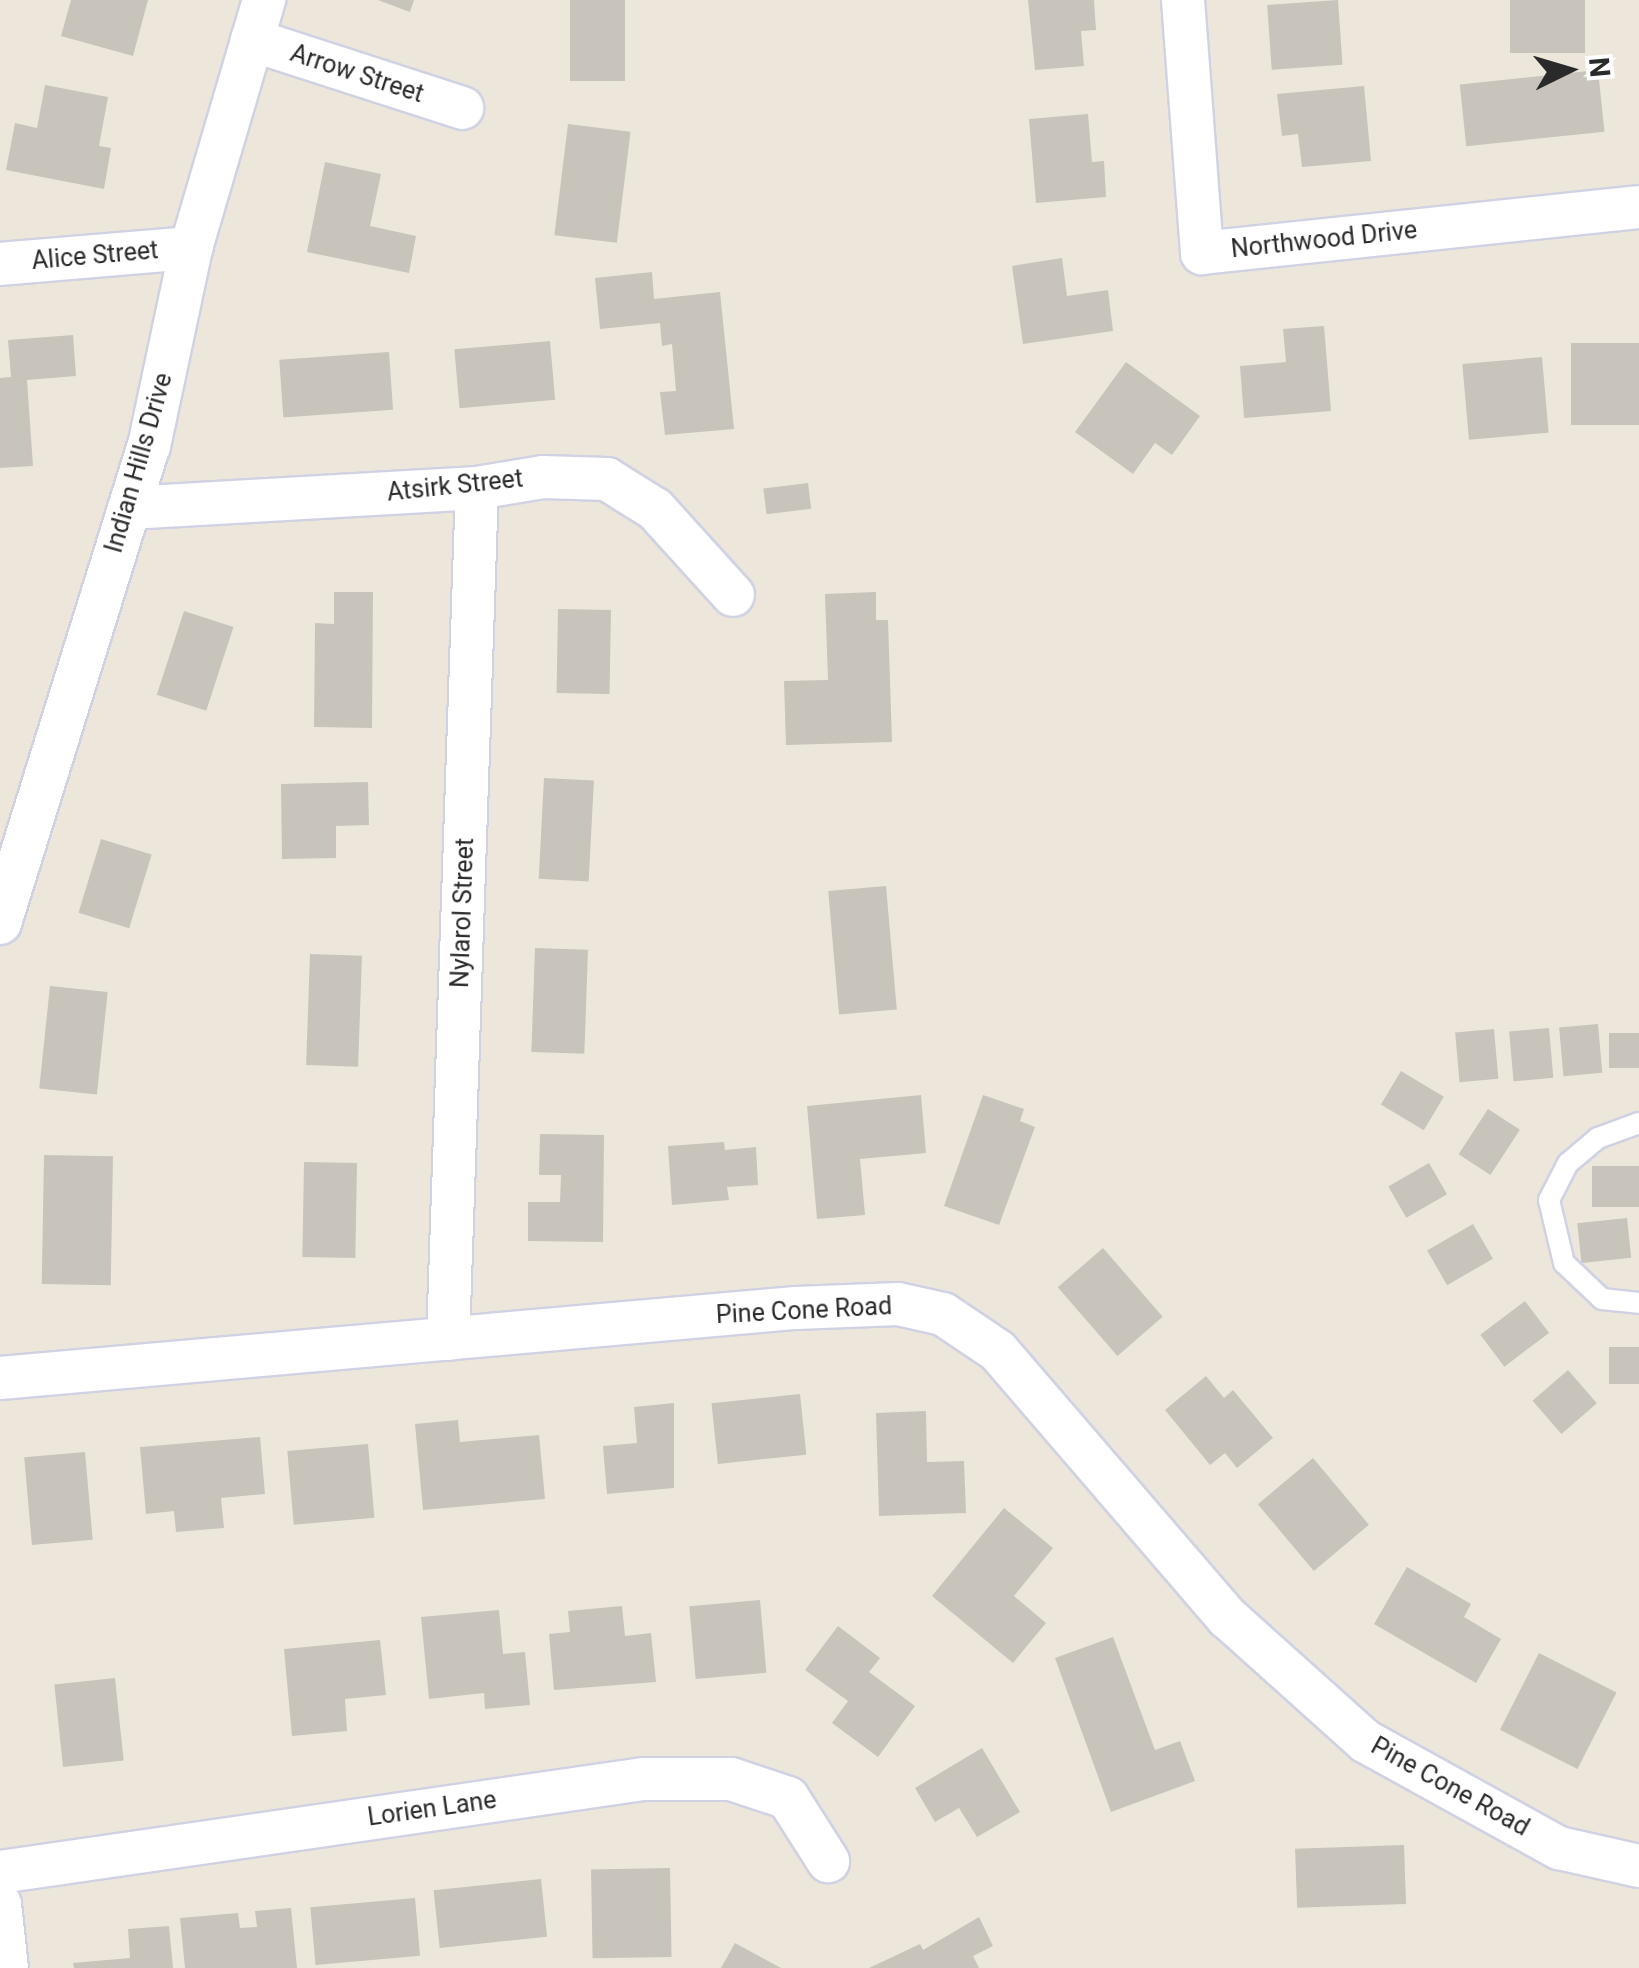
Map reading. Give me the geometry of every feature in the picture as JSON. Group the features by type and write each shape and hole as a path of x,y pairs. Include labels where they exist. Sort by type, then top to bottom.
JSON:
{"street":[{"name":"Indian Hills Drive","path":"0,924 149,446 191,248 264,0"},
{"name":"Northwood Drive","path":"1182,0 1202,253 1639,207"},
{"name":"Arrow Street","path":"252,40 462,108"},
{"name":"Alice Street","path":"0,264 191,248"},
{"name":"Atsirk Street","path":"130,508 477,488 543,476 607,480 655,508 733,595"},
{"name":"Nylarol Street","path":"448,1338 477,488"},
{"name":"Pine Cone Road","path":"0,1378 796,1308 898,1304 943,1314 998,1351 1228,1618 1365,1741 1558,1848 1639,1866"},
{"name":"Lorien Lane","path":"0,1872 642,1779 731,1778 788,1798 828,1861"},
{"path":"0,1904 7,1968"}],"lane":[{"path":"1639,1123 1598,1138 1554,1180 1549,1200 1564,1264 1602,1300 1639,1302"}],"building":[{"path":"71,0 148,0 133,56 61,36"},
{"path":"378,0 414,0 410,12"},
{"path":"570,0 625,0 625,81 570,81"},
{"path":"1028,0 1094,0 1096,30 1081,31 1084,66 1035,70"},
{"path":"1338,0 1343,65 1272,70 1267,5"},
{"path":"1510,0 1585,0 1585,53 1510,53"},
{"path":"1598,70 1604,132 1466,146 1460,85"},
{"path":"45,85 108,97 99,146 111,148 104,189 6,170 15,123 37,128"},
{"path":"1364,86 1371,161 1302,167 1298,134 1282,136 1277,94"},
{"path":"1088,114 1092,162 1104,161 1106,197 1036,203 1029,119"},
{"path":"568,124 631,132 617,243 554,235"},
{"path":"325,162 381,174 370,226 416,236 409,273 307,252"},
{"path":"1062,258 1067,296 1108,290 1113,331 1023,344 1012,266"},
{"path":"652,272 654,299 720,292 734,429 665,435 660,392 676,391 672,344 662,346 660,323 600,329 595,278"},
{"path":"1324,326 1331,411 1244,418 1240,366 1286,362 1283,329"},
{"path":"73,335 76,376 27,380 33,466 0,468 0,378 11,377 8,340"},
{"path":"550,341 555,400 460,408 454,349"},
{"path":"1571,343 1639,343 1639,425 1571,425"},
{"path":"389,352 393,410 283,418 279,360"},
{"path":"1542,357 1549,433 1469,440 1462,364"},
{"path":"1126,362 1200,416 1172,455 1155,443 1133,474 1075,432"},
{"path":"808,483 811,509 767,514 763,488"},
{"path":"334,592 373,592 372,728 314,727 315,623 334,624"},
{"path":"876,592 876,620 888,620 892,742 786,745 784,681 828,680 825,594"},
{"path":"558,609 611,610 610,694 557,693"},
{"path":"184,611 233,627 206,711 157,695"},
{"path":"544,778 594,781 589,881 539,879"},
{"path":"368,782 369,825 336,826 336,858 282,859 281,784"},
{"path":"101,839 152,854 129,928 78,913"},
{"path":"886,886 897,1010 839,1015 828,891"},
{"path":"535,948 588,950 584,1054 531,1052"},
{"path":"310,954 362,956 358,1067 306,1065"},
{"path":"50,986 108,992 97,1094 39,1088"},
{"path":"1598,1024 1602,1073 1563,1076 1559,1027"},
{"path":"1549,1028 1553,1078 1514,1081 1509,1031"},
{"path":"1494,1029 1498,1079 1460,1082 1455,1032"},
{"path":"1609,1033 1639,1033 1639,1068 1609,1068"},
{"path":"1401,1071 1444,1097 1424,1130 1381,1104"},
{"path":"921,1095 926,1153 860,1159 865,1215 817,1219 807,1106"},
{"path":"983,1095 1024,1109 1020,1121 1035,1127 999,1225 944,1206"},
{"path":"1488,1109 1520,1130 1490,1175 1459,1154"},
{"path":"540,1134 604,1135 603,1242 528,1241 528,1202 560,1202 561,1175 539,1175"},
{"path":"724,1142 725,1150 756,1147 758,1185 727,1187 729,1200 672,1205 668,1146"},
{"path":"44,1155 113,1156 111,1285 42,1284"},
{"path":"304,1162 357,1163 355,1258 302,1257"},
{"path":"1429,1163 1447,1194 1406,1218 1388,1186"},
{"path":"1592,1166 1639,1166 1639,1207 1592,1207"},
{"path":"1627,1218 1631,1258 1581,1263 1577,1223"},
{"path":"1473,1224 1493,1259 1447,1285 1427,1250"},
{"path":"1103,1248 1163,1317 1117,1356 1058,1287"},
{"path":"1525,1301 1549,1333 1504,1367 1480,1335"},
{"path":"1609,1347 1639,1347 1639,1384 1609,1384"},
{"path":"1568,1370 1597,1403 1561,1434 1533,1401"},
{"path":"1206,1376 1224,1398 1233,1390 1273,1438 1237,1468 1225,1453 1210,1465 1165,1410"},
{"path":"800,1394 806,1455 718,1464 711,1403"},
{"path":"674,1403 674,1488 607,1494 603,1446 637,1443 634,1407"},
{"path":"926,1411 927,1462 964,1461 966,1513 879,1516 876,1413"},
{"path":"458,1420 460,1442 539,1435 545,1499 423,1510 415,1424"},
{"path":"260,1437 265,1494 221,1498 224,1528 176,1532 174,1511 146,1514 140,1447"},
{"path":"368,1444 374,1518 294,1525 287,1451"},
{"path":"85,1452 93,1540 32,1545 24,1457"},
{"path":"1313,1458 1369,1525 1314,1571 1258,1504"},
{"path":"1004,1508 1053,1548 1014,1596 1046,1623 1013,1663 932,1596"},
{"path":"1407,1567 1471,1604 1464,1617 1501,1639 1476,1683 1374,1624"},
{"path":"760,1600 766,1673 696,1679 689,1606"},
{"path":"622,1606 625,1636 651,1633 656,1682 554,1690 549,1634 570,1632 568,1611"},
{"path":"499,1610 503,1654 525,1652 530,1705 485,1709 484,1693 429,1699 421,1617"},
{"path":"838,1626 880,1658 869,1672 915,1706 878,1757 832,1723 848,1701 805,1670"},
{"path":"1113,1637 1155,1750 1180,1741 1195,1781 1111,1812 1055,1658"},
{"path":"380,1640 386,1695 345,1699 347,1731 292,1736 284,1649"},
{"path":"1539,1653 1617,1692 1577,1769 1500,1730"},
{"path":"115,1678 124,1761 63,1767 54,1684"},
{"path":"982,1748 1020,1812 977,1837 959,1808 935,1822 915,1788"},
{"path":"1404,1845 1406,1904 1297,1908 1295,1849"},
{"path":"670,1868 672,1957 593,1958 591,1869"},
{"path":"541,1879 547,1937 440,1948 434,1890"},
{"path":"415,1898 420,1956 315,1965 310,1907"},
{"path":"291,1908 297,1968 185,1968 180,1918 238,1913 240,1928 257,1927 255,1911"},
{"path":"979,1917 993,1946 973,1956 979,1968 869,1968 920,1944 923,1950"},
{"path":"169,1926 173,1968 74,1968 73,1963 130,1958 128,1929"},
{"path":"735,1943 781,1968 721,1968"}]}
